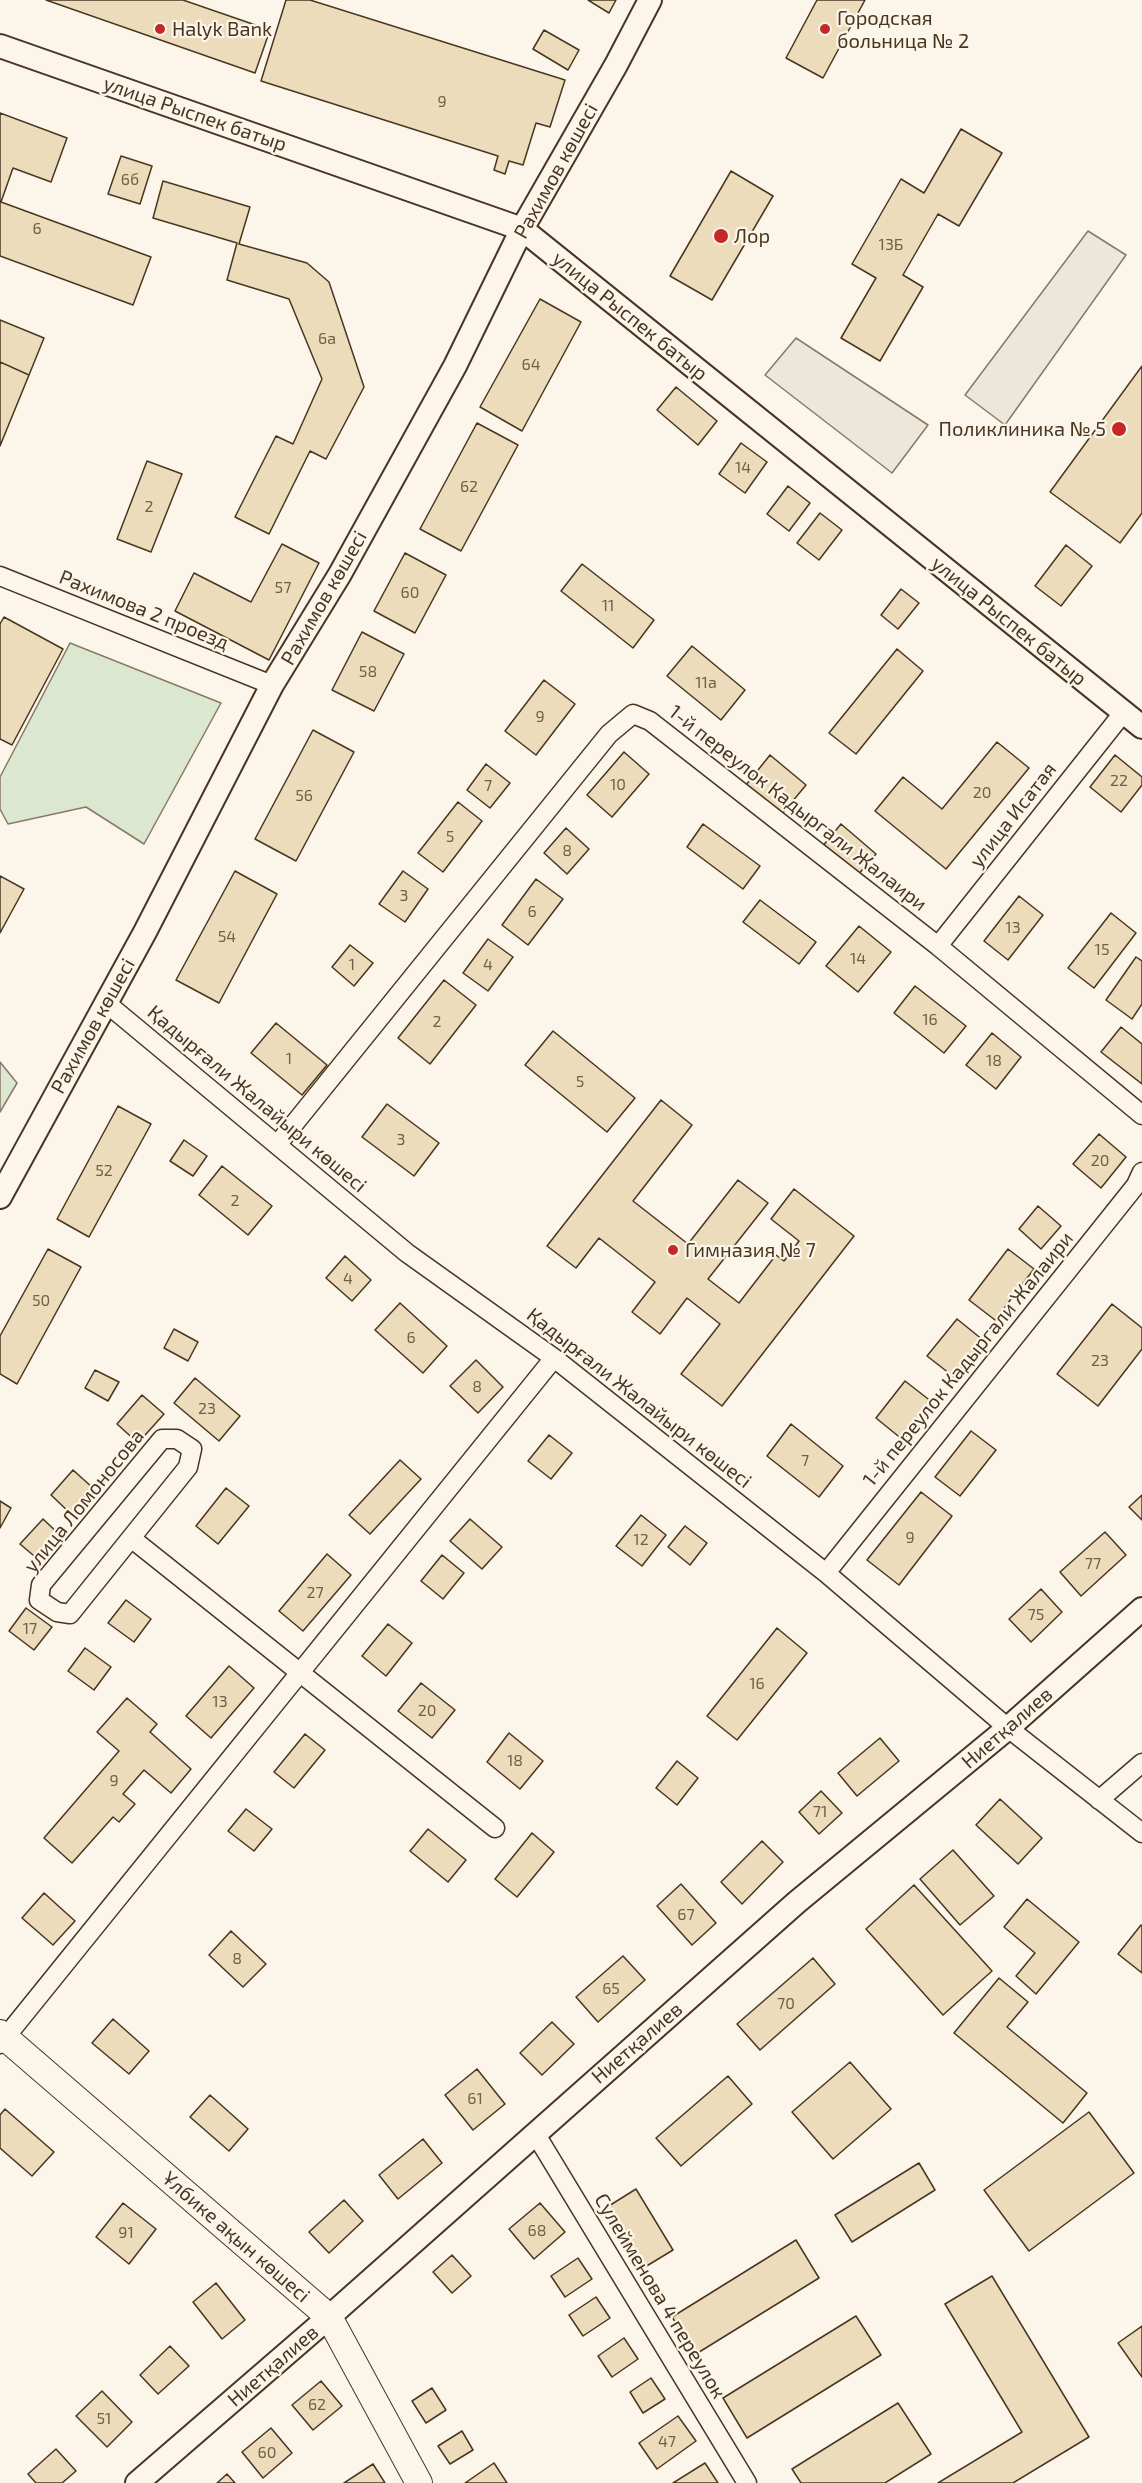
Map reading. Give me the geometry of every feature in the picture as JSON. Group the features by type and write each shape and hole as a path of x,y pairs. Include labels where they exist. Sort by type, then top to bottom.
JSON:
{"main road":[{"name":"Ұлбике ақын көшесі","path":"2,2038 329,2318 419,2483"}],"street":[{"name":"Рахимов көшесі","path":"0,1197 145,932 272,685 340,574 455,366 522,229 616,65 650,0"},
{"name":"улица Рыспек батыр","path":"0,46 522,229 1142,728"},
{"name":"Рахимова 2 проезд","path":"0,576 272,685"},
{"name":"улица Исатая","path":"938,946 1123,712"},
{"name":"1-й переулок Кадыргали Жалаири","path":"277,1145 609,734 633,714 650,721 938,946 1142,1115"},
{"name":"Қадырғали Жалайыри көшесі","path":"105,1002 407,1253 554,1358 826,1572 1008,1728 1142,1833"},
{"name":"1-й переулок Кадыргали Жалаири","path":"826,1572 1129,1194 1142,1172"},
{"path":"2,2038 554,1358"},
{"name":"улица Ломоносова","path":"162,1439 177,1439 192,1449 188,1467 131,1538 70,1614 57,1612 39,1600 41,1585 162,1439"},
{"path":"131,1538 495,1828"},
{"name":"Ниетқалиев","path":"137,2483 329,2318 797,1902 1008,1728 1142,1610"},
{"path":"1099,1800 1142,1763"},
{"name":"Сулейменова 4 переулок","path":"535,2133 747,2483"}],"green space":[{"path":"70,643 221,703 144,844 86,807 8,824 0,809 0,777"},
{"path":"0,1062 17,1083 0,1112"}],"shaded area":[{"path":"1088,231 1126,255 1005,425 965,395"},
{"path":"796,338 928,425 892,473 765,375"}],"building":[{"path":"46,0 183,0 270,30 255,73"},
{"path":"286,0 310,0 565,80 550,127 536,123 523,165 509,161 505,174 494,170 498,156 261,81"},
{"path":"588,0 616,0 609,13"},
{"name":"Городская больница № 2","path":"817,0 865,0 823,78 786,58"},
{"path":"544,30 579,50 568,70 533,49"},
{"path":"0,113 67,138 51,182 13,168 1,202 151,257 133,305 0,256"},
{"path":"961,129 1002,153 959,226 938,214 903,275 923,287 880,361 841,338 876,278 852,264 901,179 924,193"},
{"path":"121,156 152,166 140,204 108,194"},
{"name":"Лор","path":"731,171 773,196 712,300 670,276"},
{"path":"163,181 250,207 239,244 307,263 329,282 364,387 326,459 310,451 269,534 235,517 276,436 293,444 322,379 289,299 227,280 237,243 153,218"},
{"path":"540,299 581,322 522,431 480,407"},
{"path":"0,320 44,338 29,375 0,362"},
{"path":"0,362 29,375 0,446"},
{"name":"Поликлиника № 5","path":"1142,366 1142,513 1120,543 1050,492"},
{"path":"676,387 717,421 698,445 657,410"},
{"path":"477,423 518,445 461,551 420,529"},
{"path":"741,443 767,462 745,493 719,474"},
{"path":"147,461 182,474 151,552 117,539"},
{"path":"788,486 810,503 789,531 767,514"},
{"path":"820,513 842,530 819,560 797,543"},
{"path":"282,544 319,563 269,660 175,611 194,573 251,602"},
{"path":"1066,545 1092,566 1061,606 1035,586"},
{"path":"405,553 446,575 415,633 374,611"},
{"path":"582,564 654,620 633,648 561,591"},
{"path":"901,589 919,603 898,629 881,615"},
{"path":"4,617 63,649 12,745 0,739 0,624"},
{"path":"362,632 404,654 374,711 332,690"},
{"path":"692,646 745,690 721,720 667,676"},
{"path":"897,649 923,671 856,754 829,733"},
{"path":"544,680 575,704 536,755 505,731"},
{"path":"313,730 354,752 296,861 255,839"},
{"path":"997,742 1029,768 946,869 875,811 903,777 942,809"},
{"path":"624,752 649,774 612,817 587,795"},
{"path":"770,755 806,785 782,814 746,785"},
{"path":"1115,755 1142,777 1142,785 1121,812 1090,787"},
{"path":"486,764 510,783 490,808 467,790"},
{"path":"458,802 482,821 443,872 418,853"},
{"path":"703,824 760,866 743,889 687,847"},
{"path":"841,824 876,854 857,876 822,847"},
{"path":"566,828 589,849 567,874 544,853"},
{"path":"235,871 277,894 219,1003 176,980"},
{"path":"403,871 428,889 405,922 379,904"},
{"path":"0,876 24,889 0,933"},
{"path":"536,879 563,899 528,945 502,925"},
{"path":"1019,896 1043,915 1008,960 984,941"},
{"path":"760,900 816,942 799,964 743,922"},
{"path":"1111,913 1136,933 1094,988 1068,968"},
{"path":"859,926 891,952 858,992 826,966"},
{"path":"488,939 513,957 488,991 463,973"},
{"path":"350,945 373,963 354,986 332,967"},
{"path":"1136,957 1142,961 1142,1004 1132,1019 1106,1000"},
{"path":"444,980 476,1005 430,1064 398,1038"},
{"path":"915,986 966,1026 944,1053 894,1013"},
{"path":"276,1023 327,1065 302,1095 251,1053"},
{"path":"1121,1027 1142,1044 1142,1084 1101,1052"},
{"path":"553,1031 635,1098 607,1132 525,1065"},
{"path":"992,1033 1021,1057 996,1089 966,1065"},
{"name":"Гимназия № 7","path":"661,1100 692,1125 633,1201 688,1244 738,1180 768,1203 708,1279 739,1303 776,1255 784,1261 799,1241 771,1219 794,1189 854,1236 722,1406 681,1374 720,1324 687,1298 660,1334 632,1312 655,1282 599,1238 576,1268 547,1246"},
{"path":"387,1104 439,1143 414,1176 362,1137"},
{"path":"118,1106 151,1124 89,1237 57,1219"},
{"path":"1099,1134 1126,1157 1101,1188 1073,1164"},
{"path":"184,1140 207,1156 193,1176 170,1161"},
{"path":"222,1166 272,1206 248,1235 199,1195"},
{"path":"1038,1206 1061,1226 1041,1249 1019,1229"},
{"path":"48,1249 81,1267 17,1384 0,1374 0,1336"},
{"path":"1008,1249 1034,1269 995,1320 969,1300"},
{"path":"345,1256 371,1280 352,1301 326,1278"},
{"path":"400,1303 447,1346 423,1373 375,1330"},
{"path":"1112,1304 1142,1328 1142,1349 1098,1406 1057,1374"},
{"path":"957,1319 983,1340 954,1377 927,1356"},
{"path":"174,1329 198,1342 188,1361 164,1348"},
{"path":"476,1360 503,1387 478,1413 450,1386"},
{"path":"95,1370 119,1382 108,1401 85,1388"},
{"path":"195,1378 240,1416 219,1441 174,1403"},
{"path":"905,1381 932,1402 903,1440 876,1418"},
{"path":"142,1395 164,1414 138,1443 117,1424"},
{"path":"791,1424 843,1466 819,1497 767,1456"},
{"path":"971,1431 996,1450 960,1496 935,1477"},
{"path":"549,1435 572,1453 551,1479 528,1461"},
{"path":"400,1460 421,1479 370,1534 349,1515"},
{"path":"73,1470 93,1488 70,1513 51,1495"},
{"path":"226,1488 249,1506 218,1544 196,1526"},
{"path":"921,1492 952,1516 899,1585 867,1560"},
{"path":"1142,1495 1142,1520 1129,1507"},
{"path":"0,1501 11,1508 0,1528"},
{"path":"641,1515 666,1535 642,1566 616,1546"},
{"path":"43,1519 62,1537 40,1561 20,1544"},
{"path":"470,1519 502,1547 482,1569 450,1541"},
{"path":"685,1526 707,1543 690,1565 668,1547"},
{"path":"1105,1532 1126,1555 1081,1596 1060,1572"},
{"path":"327,1554 351,1575 303,1631 279,1611"},
{"path":"442,1555 464,1573 443,1599 421,1581"},
{"path":"1041,1589 1062,1612 1031,1642 1009,1619"},
{"path":"126,1600 151,1619 134,1642 108,1623"},
{"path":"26,1608 52,1627 34,1650 9,1631"},
{"path":"388,1624 412,1643 386,1676 362,1656"},
{"path":"777,1628 807,1653 737,1740 707,1716"},
{"path":"85,1648 111,1667 94,1690 68,1671"},
{"path":"229,1666 254,1688 211,1738 186,1716"},
{"path":"421,1683 455,1710 432,1738 398,1711"},
{"path":"127,1698 157,1724 150,1732 191,1769 171,1793 144,1770 123,1794 135,1804 119,1822 113,1817 72,1863 44,1838 119,1751 97,1732"},
{"path":"509,1733 543,1761 520,1789 487,1762"},
{"path":"305,1734 325,1750 294,1788 274,1772"},
{"path":"880,1738 899,1761 857,1796 838,1773"},
{"path":"677,1761 698,1778 677,1805 656,1788"},
{"path":"821,1791 842,1813 819,1834 799,1812"},
{"path":"1000,1799 1042,1838 1018,1864 976,1825"},
{"path":"246,1809 272,1829 254,1851 228,1831"},
{"path":"428,1829 466,1860 448,1882 410,1851"},
{"path":"532,1833 554,1852 517,1897 495,1879"},
{"path":"762,1841 783,1862 742,1904 721,1882"},
{"path":"953,1850 994,1896 960,1925 920,1879"},
{"path":"681,1884 716,1923 692,1945 657,1906"},
{"path":"914,1885 992,1971 943,2015 866,1929"},
{"path":"44,1893 75,1921 53,1945 22,1918"},
{"path":"1027,1899 1079,1942 1036,1994 1016,1976 1035,1953 1004,1927"},
{"path":"1142,1926 1142,1973 1118,1954"},
{"path":"231,1931 266,1964 243,1987 209,1955"},
{"path":"623,1956 645,1980 598,2022 576,1997"},
{"path":"813,1958 835,1984 760,2050 737,2024"},
{"path":"999,1978 1028,2002 1007,2027 1087,2093 1063,2123 954,2033"},
{"path":"113,2019 149,2051 129,2074 92,2043"},
{"path":"552,2022 574,2044 542,2075 520,2053"},
{"path":"850,2062 891,2109 833,2159 792,2112"},
{"path":"477,2069 505,2104 473,2130 445,2095"},
{"path":"728,2076 752,2104 681,2166 656,2138"},
{"path":"210,2095 248,2129 229,2151 190,2117"},
{"path":"5,2109 54,2152 32,2176 0,2148 0,2115"},
{"path":"1089,2112 1134,2173 1029,2251 984,2190"},
{"path":"423,2139 442,2163 398,2199 379,2175"},
{"path":"919,2163 935,2190 852,2242 835,2215"},
{"path":"636,2189 673,2250 640,2270 604,2209"},
{"path":"344,2200 363,2221 329,2253 309,2232"},
{"path":"123,2203 156,2229 129,2264 96,2237"},
{"path":"540,2203 565,2232 534,2259 509,2229"},
{"path":"796,2240 819,2278 696,2354 672,2317"},
{"path":"452,2255 471,2276 452,2293 433,2272"},
{"path":"578,2258 592,2279 565,2297 551,2276"},
{"path":"992,2276 1089,2437 1013,2483 938,2483 1022,2432 945,2304"},
{"path":"216,2283 245,2320 222,2339 193,2302"},
{"path":"596,2297 610,2318 583,2336 569,2315"},
{"path":"856,2316 881,2355 747,2438 723,2398"},
{"path":"1142,2326 1142,2377 1118,2343"},
{"path":"624,2338 638,2359 612,2377 598,2356"},
{"path":"170,2346 189,2366 158,2394 140,2375"},
{"path":"651,2378 665,2399 643,2413 630,2392"},
{"path":"321,2381 342,2406 313,2430 292,2405"},
{"path":"432,2388 446,2410 426,2423 412,2401"},
{"path":"102,2391 132,2422 107,2447 76,2416"},
{"path":"898,2403 931,2454 885,2483 801,2483 792,2469"},
{"path":"678,2416 696,2441 657,2469 639,2443"},
{"path":"271,2428 292,2453 263,2478 242,2452"},
{"path":"462,2431 473,2450 450,2464 438,2446"},
{"path":"56,2449 76,2471 62,2483 36,2483 28,2474"},
{"path":"494,2463 507,2483 465,2483"},
{"path":"705,2463 718,2483 673,2483"},
{"path":"373,2464 385,2483 344,2483"},
{"path":"227,2474 235,2483 217,2483"}],"place":[{"name":"Halyk Bank","path":"160,29"},
{"name":"Городская больница № 2","path":"825,29"},
{"name":"Лор","path":"721,236"},
{"name":"Поликлиника № 5","path":"1119,429"},
{"name":"Гимназия № 7","path":"673,1250"}]}
